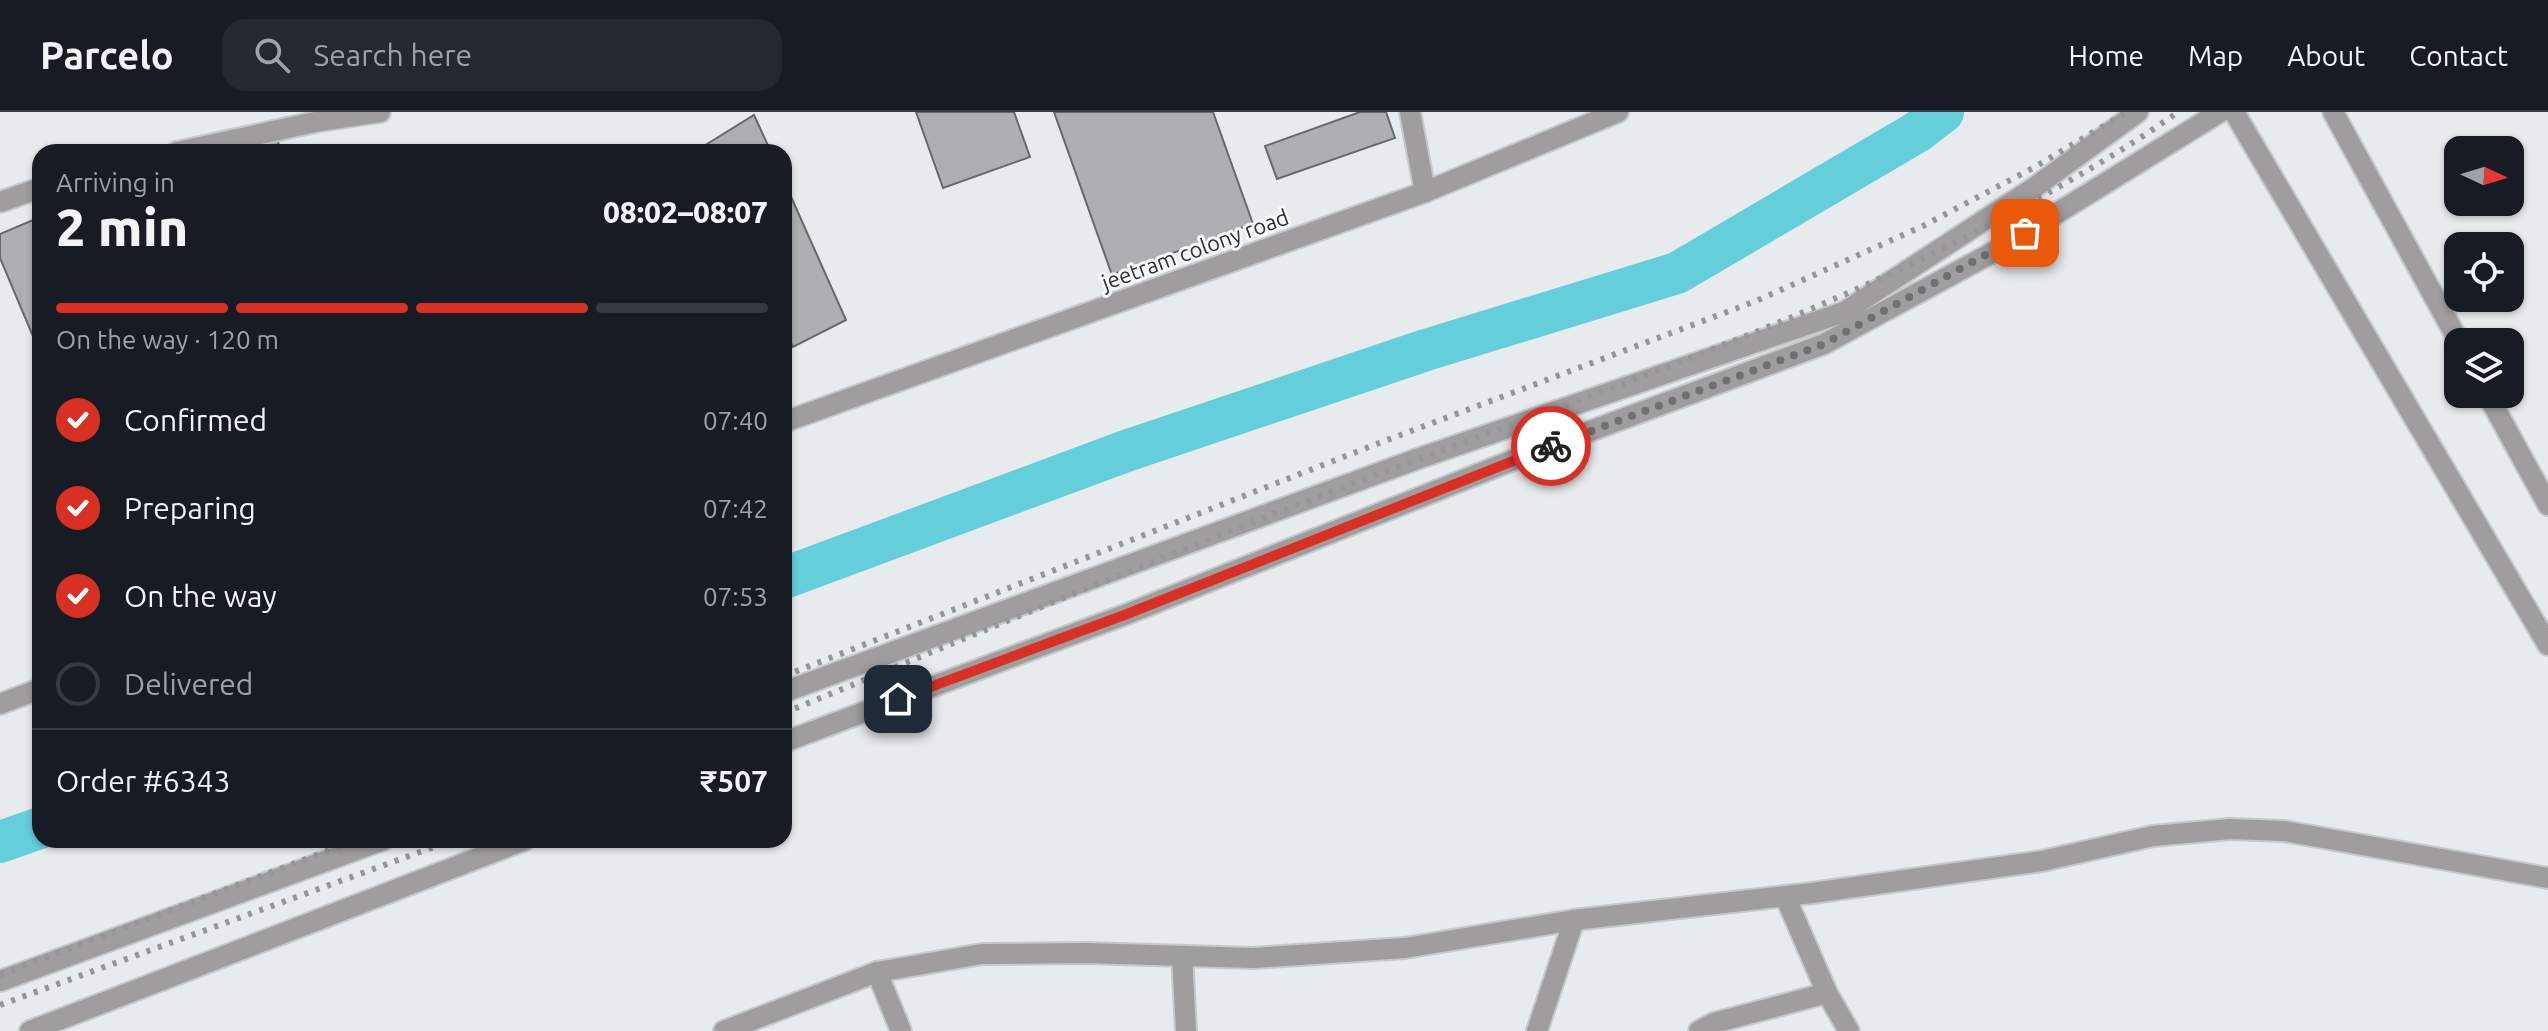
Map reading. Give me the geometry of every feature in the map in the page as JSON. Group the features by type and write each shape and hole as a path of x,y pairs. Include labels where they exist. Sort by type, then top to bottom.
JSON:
{"street":[{"path":"208,144 312,117 380,112"},
{"path":"1410,112 1425,192"},
{"name":"jeetram colony road","path":"792,419 1425,192 1618,112"},
{"path":"792,689 1417,459 1844,312 2035,187 2138,112"},
{"path":"792,739 1127,614 1526,455 1824,344 2001,248 2220,112"},
{"path":"2234,112 2548,645"},
{"path":"2333,112 2451,328"},
{"path":"0,202 32,191"},
{"path":"2495,408 2548,505"},
{"path":"0,704 32,692"},
{"path":"724,1031 743,1021 877,972 982,954 1086,953 1253,958 1405,948 1574,920 1785,896 2042,861 2153,836 2230,829 2284,831 2548,878"},
{"path":"0,981 361,848"},
{"path":"30,1031 504,848"},
{"path":"1785,896 1827,993 1849,1031"},
{"path":"1537,1031 1574,920"},
{"path":"1182,956 1186,1031"},
{"path":"877,972 901,1031"},
{"path":"1699,1031 1714,1023 1827,993"}],"building":[{"path":"916,112 1014,112 1030,157 943,188"},
{"path":"1054,112 1213,112 1253,224 1112,275"},
{"path":"1360,112 1386,112 1395,138 1277,179 1265,146"},
{"path":"754,115 767,144 707,144"},
{"path":"792,199 846,320 793,347 792,345"},
{"path":"32,220 32,334 0,258 0,234"}],"waterway":[{"path":"792,575 1126,451 1426,350 1677,273 1917,132 1943,112"},
{"path":"0,842 32,831"}],"railway":[{"path":"792,673 1374,445 1756,301 1923,226 2033,168 2127,112"},
{"path":"792,710 1235,529 1709,351 1867,284 2021,208 2121,150 2178,112"},
{"path":"0,975 335,848"},
{"path":"0,1005 431,848"}],"way so far":[{"path":"1551,446 1824,344 2025,233"}],"route":[{"path":"898,699 1127,614 1551,446"}]}
